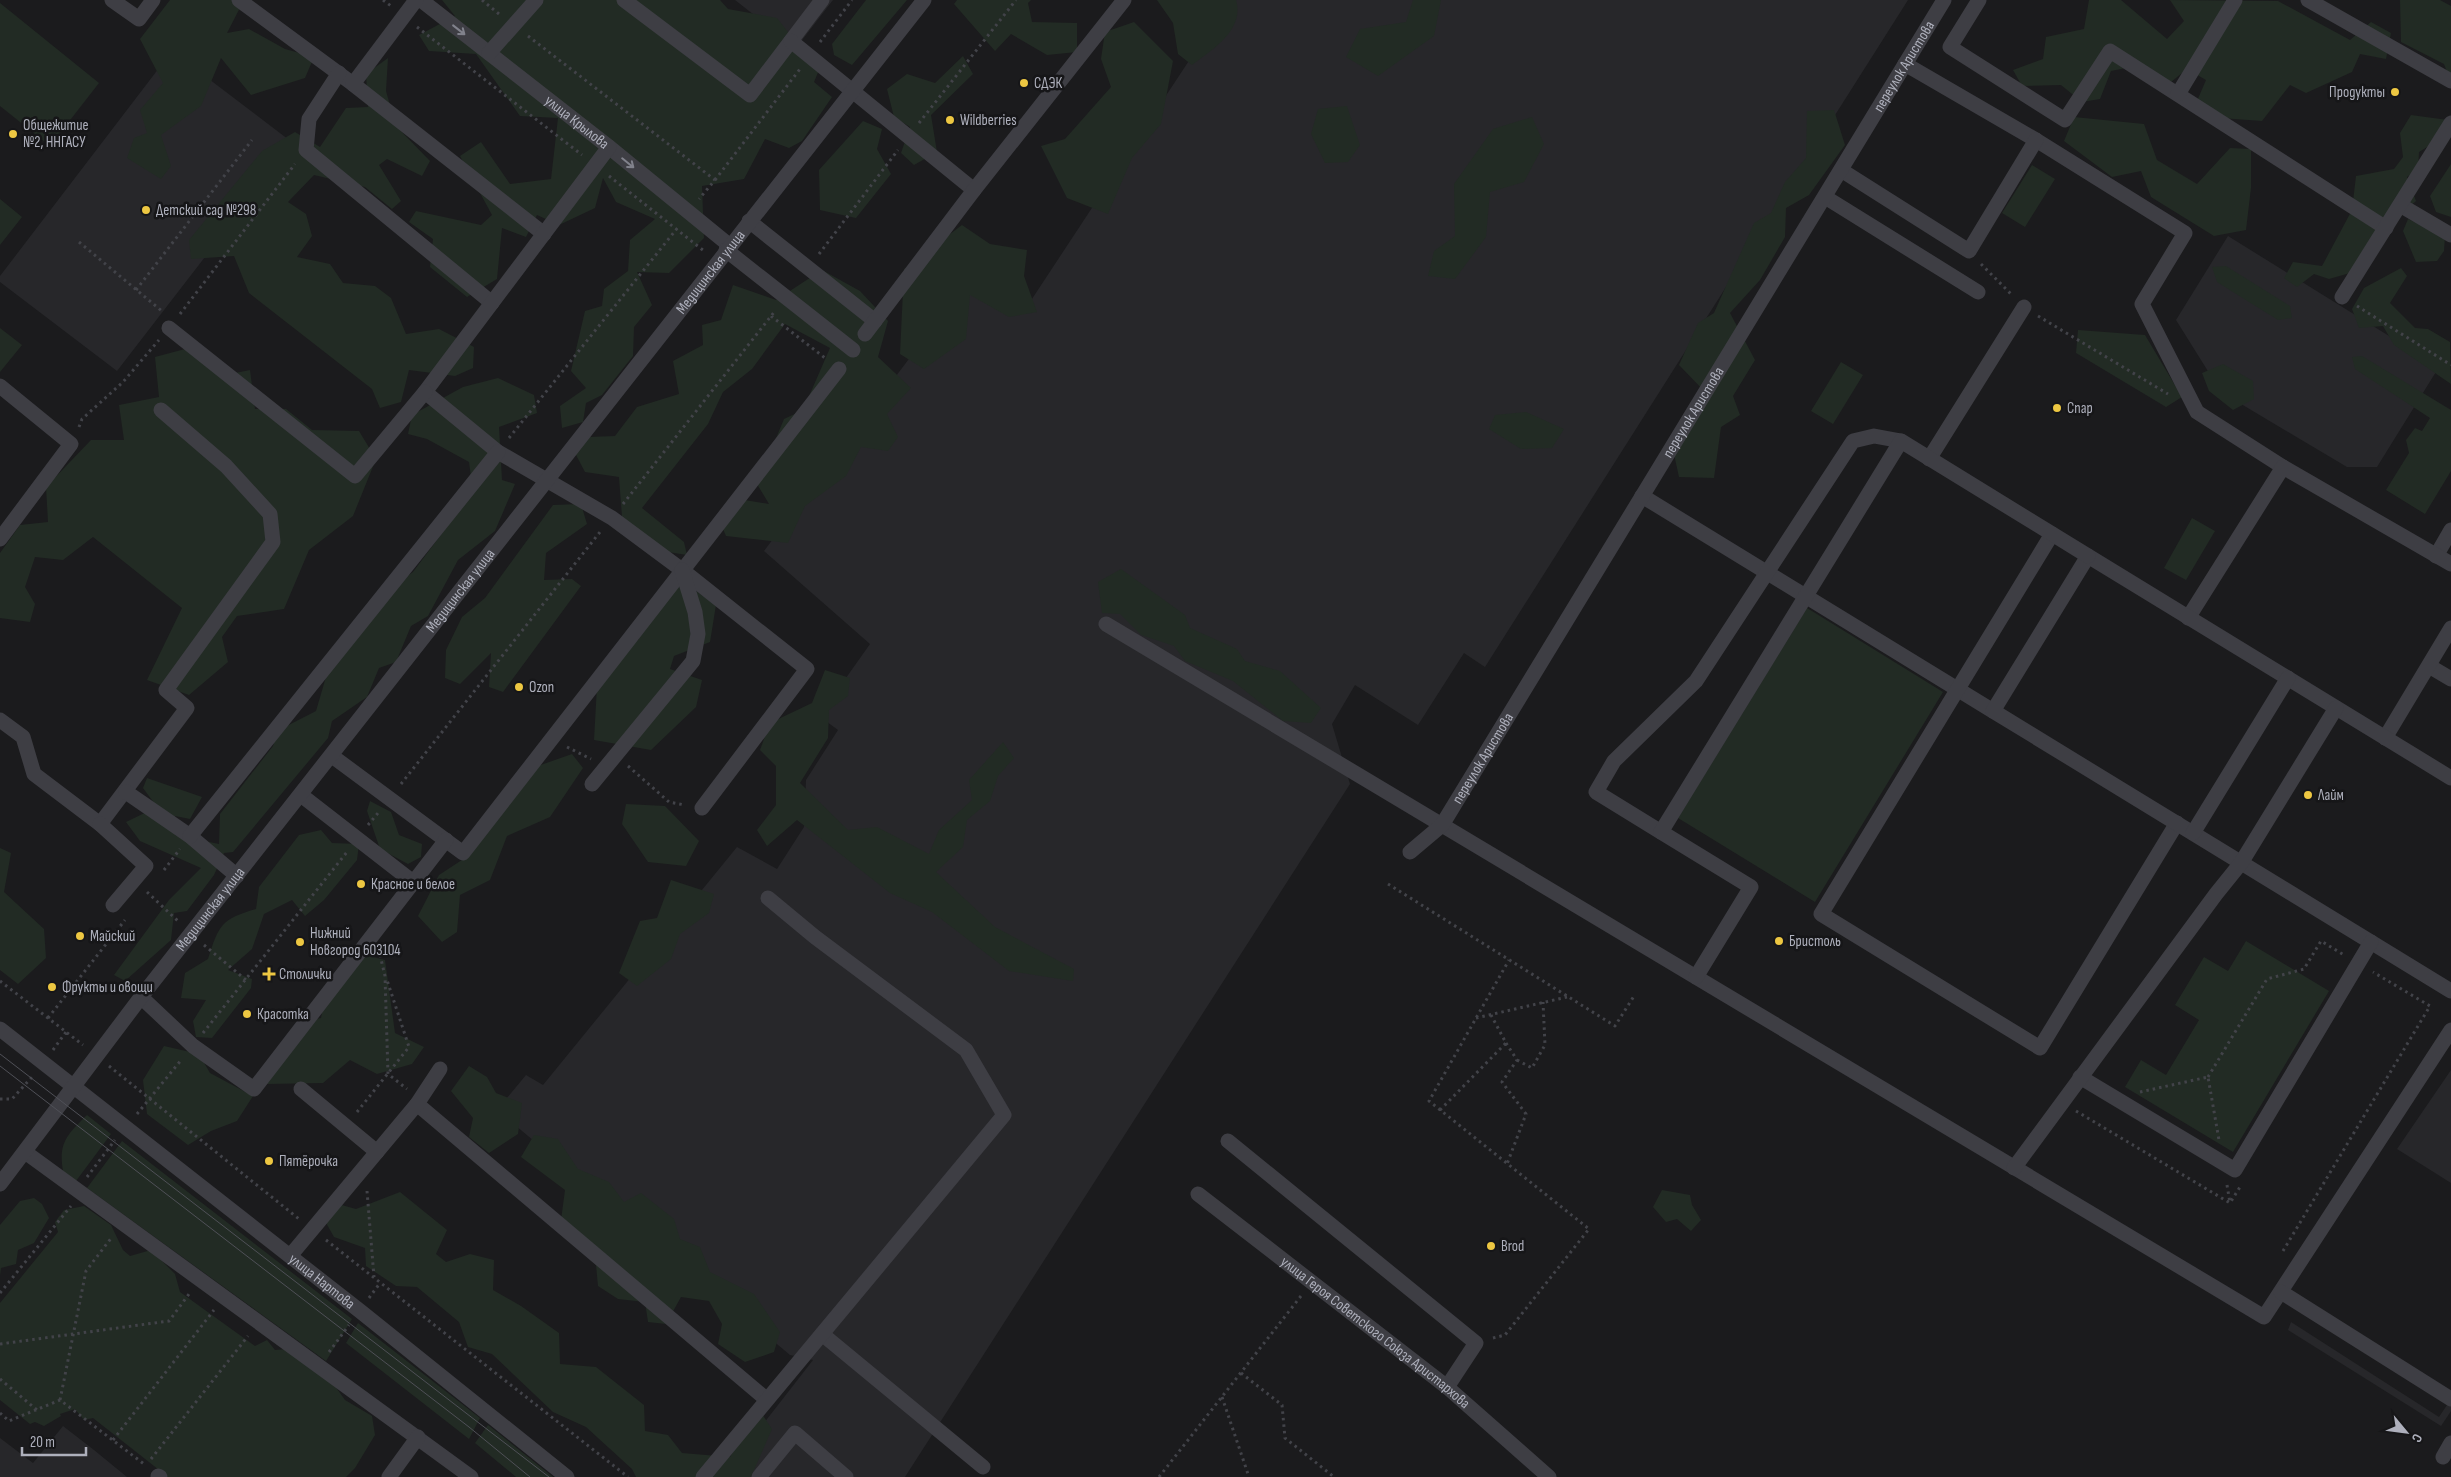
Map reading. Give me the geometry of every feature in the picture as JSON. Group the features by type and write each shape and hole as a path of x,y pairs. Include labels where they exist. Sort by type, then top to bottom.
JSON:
{"street":[{"path":"112,0 139,20 153,0"},
{"path":"239,0 339,73 544,234"},
{"path":"353,84 416,0"},
{"name":"улица Крылова","path":"421,0 609,147 689,213 786,298 853,350"},
{"path":"489,53 536,0"},
{"path":"624,0 750,95 822,0"},
{"name":"Медицинская улица","path":"0,1184 142,997 924,0"},
{"path":"865,334 974,190 1124,0"},
{"name":"переулок Аристова","path":"1410,852 1442,825 1944,0"},
{"path":"1979,0 1950,47 2064,120 2110,51 2386,228"},
{"path":"2178,94 2235,0"},
{"path":"2308,0 2332,6 2451,81"},
{"path":"790,41 974,190"},
{"path":"1905,64 2036,140 2185,233 2142,304 2197,412 2283,467 2451,564"},
{"path":"339,73 309,119 306,150 492,303"},
{"path":"2342,297 2451,123"},
{"path":"1840,170 1969,251 2036,140"},
{"path":"169,328 355,476 425,392 609,147"},
{"path":"1825,197 1978,292"},
{"path":"2400,205 2451,235"},
{"path":"749,221 875,321"},
{"path":"1929,459 2024,307"},
{"path":"332,756 463,853 839,369"},
{"path":"0,386 71,444 0,539"},
{"path":"425,392 498,452 612,518 682,570 808,669 702,808"},
{"path":"100,824 126,792 187,708 166,690 273,542 270,514 226,466 161,410"},
{"path":"1696,977 1751,887 1596,792 1614,761 1696,681 1853,441 1874,436 1901,441 2451,778"},
{"path":"1661,832 1901,441"},
{"path":"190,836 498,452"},
{"path":"2188,618 2283,467"},
{"path":"1642,496 2451,991"},
{"path":"2436,556 2451,530"},
{"path":"2052,534 1820,914 2040,1048 2177,823"},
{"path":"1993,711 2088,556"},
{"path":"592,784 693,661 697,627 695,612 682,570"},
{"path":"1106,624 2264,1317 2451,1030"},
{"path":"2385,738 2451,628"},
{"path":"2429,666 2451,679"},
{"path":"2193,833 2288,678"},
{"path":"2014,1168 2241,862 2336,708"},
{"path":"0,720 23,737 34,774 100,824 146,866 114,906"},
{"path":"126,792 190,836 237,876"},
{"path":"301,795 413,882"},
{"path":"142,997 193,1046 254,1089 446,840"},
{"path":"703,1477 1004,1115 966,1050 815,937 768,898"},
{"path":"2080,1077 2235,1170 2371,942"},
{"name":"улица Нартова","path":"0,1029 360,1311 567,1477"},
{"path":"290,1256 377,1152 440,1070"},
{"path":"301,1090 377,1152"},
{"path":"418,1101 766,1399"},
{"path":"1228,1141 1476,1343 1447,1387"},
{"path":"24,1152 471,1477"},
{"name":"улица Героя Советского Союза Аристархова","path":"1198,1194 1447,1387 1549,1477"},
{"path":"2281,1292 2451,1400"},
{"path":"822,1334 983,1467"},
{"path":"760,1477 795,1433 846,1477"},
{"path":"389,1477 418,1437"},
{"path":"2443,1457 2451,1443"}],"path":[{"path":"482,0 715,180"},
{"path":"498,452 715,180 852,0"},
{"path":"808,268 1016,0"},
{"path":"136,290 252,140"},
{"path":"71,444 82,419 124,382 169,328 306,150"},
{"path":"79,242 163,312 169,328"},
{"path":"1969,251 2024,307 2197,412"},
{"path":"2342,297 2451,365"},
{"path":"0,1293 71,1206 78,1190 126,1127 193,1046 786,298"},
{"path":"771,316 839,369"},
{"path":"579,752 598,763 620,758 669,802 702,808"},
{"path":"163,871 190,836"},
{"path":"1388,884 1615,1026 1634,996"},
{"path":"141,899 152,885"},
{"path":"48,1018 130,914"},
{"path":"346,1126 409,1048 374,933"},
{"path":"2208,1077 2267,979 2304,969 2321,941 2358,963"},
{"path":"1476,1343 1505,1334 1589,1229 1429,1101 1509,960"},
{"path":"386,976 388,1074 418,1101"},
{"path":"0,981 628,1477"},
{"path":"1476,1018 1568,996"},
{"path":"1492,1015 1517,1060 1532,1068 1545,1045 1543,1002"},
{"path":"1440,1110 1506,1043"},
{"path":"1508,1164 1526,1114 1502,1082 1517,1060"},
{"path":"0,1099 12,1099"},
{"path":"365,1166 374,1278"},
{"path":"60,1400 86,1271 113,1235"},
{"path":"1159,1477 1312,1282"},
{"path":"319,1365 380,1283"},
{"path":"0,1344 169,1321 191,1292"},
{"path":"113,1440 215,1309"},
{"path":"60,1400 146,1465 250,1334"},
{"path":"1241,1373 1282,1405 1285,1438 1334,1477"},
{"path":"0,1379 37,1410"},
{"path":"1222,1397 1249,1477"},
{"path":"0,1413 9,1421 60,1400"}],"shaded area":[{"path":"170,0 244,0 227,33 249,29 285,49 314,57 305,78 251,95 221,58 201,106 161,135 171,166 161,179 127,158 134,138 147,133 140,110 163,83 140,39"},
{"path":"442,0 720,0 728,9 777,18 803,51 822,63 814,82 832,97 802,141 789,148 765,139 744,179 702,186 704,238 669,273 637,272 652,305 634,327 633,356 602,395 586,403 583,422 562,428 560,406 586,388 571,371 585,311 602,306 604,289 628,271 630,240 655,219 616,202 603,178 595,208 559,225 537,215 526,237 502,228 497,279 467,297 430,267 433,239 409,222 416,211 481,225 492,215 460,156 481,142 510,184 551,179 558,118 520,116 476,54 429,51 419,35 455,16"},
{"path":"735,0 833,0 796,48"},
{"path":"866,0 907,0 852,65 834,55 832,44"},
{"path":"957,0 1031,0 1028,3 1032,22 1077,23 1077,52 1047,55 1011,34 995,51 954,4"},
{"path":"1157,0 1236,0 1238,11 1236,21 1225,38 1217,46 1192,65 1178,54 1173,23"},
{"path":"1229,0 1908,0 1485,667 1464,653 1418,725 1355,685 1332,724 1350,784 905,1477 722,1477 813,1360 790,1355 497,1110 526,1075 543,1085 737,847 777,869 804,827 806,780 838,730 819,716 870,644 764,551 973,274 1026,308"},
{"path":"1413,0 1441,0 1434,36 1378,76 1346,57 1360,29 1406,22"},
{"path":"2089,0 2121,0 2167,39 2184,21 2170,0 2278,1 2350,40 2371,22 2391,33 2386,59 2360,54 2352,72 2306,93 2290,85 2262,121 2221,118 2197,101 2206,80 2187,69 2171,82 2141,65 2111,71 2100,99 2082,102 2061,85 2022,86 2013,70 2043,59 2046,37 2084,29"},
{"path":"2400,0 2440,0 2451,6 2451,83 2444,64 2401,42"},
{"path":"0,3 99,83 50,146 0,106"},
{"path":"1134,22 1173,61 1161,124 1132,158 1108,214 1067,198 1041,146 1065,139 1111,87 1101,59 1105,32"},
{"name":"Детский сад №298","path":"172,51 293,143 117,371 0,282 0,276"},
{"path":"963,56 973,74 931,115 937,152 914,165 901,153 910,127 894,117 887,89 907,74 935,83"},
{"path":"388,58 386,91 396,126 430,161 422,176 387,159 379,165 401,201 392,209 365,187 314,175 288,202 306,214 312,236 297,257 330,264 343,283 375,286 391,298 406,334 439,329 474,347 473,368 455,376 409,370 401,402 380,408 372,389 249,293 234,256 191,259 189,240 262,151 295,132 320,147 346,108 368,107 366,74"},
{"path":"1347,106 1360,145 1348,162 1325,163 1311,134 1318,109"},
{"path":"1834,110 1845,145 1809,195 1786,208 1785,237 1760,280 1730,313 1755,360 1733,396 1740,415 1721,427 1714,478 1679,477 1672,445 1708,395 1679,365 1698,323 1714,313 1754,223 1771,213 1785,182 1806,158 1807,111"},
{"path":"2411,115 2448,120 2450,133 2419,152 2418,169 2407,177 2416,201 2367,245 2364,269 2329,279 2314,274 2297,287 2284,278 2293,262 2322,266 2352,210 2356,176 2394,169 2403,157 2400,133"},
{"path":"1532,117 1544,144 1524,182 1490,192 1486,237 1455,279 1428,276 1434,251 1455,236 1454,184 1493,129"},
{"path":"2074,117 2144,124 2157,160 2197,184 2230,148 2251,149 2251,188 2246,230 2214,236 2151,197 2141,171 2112,177 2064,141"},
{"path":"863,121 882,129 877,149 891,174 856,218 820,210 819,170"},
{"path":"2451,164 2451,217 2436,212 2430,196"},
{"path":"2032,165 2055,179 2025,227 2002,213"},
{"path":"0,199 22,217 0,245"},
{"path":"2408,219 2445,236 2444,251 2437,261 2416,262 2403,231"},
{"path":"962,225 990,244 1027,250 1024,276 1037,312 1009,317 970,295 966,339 924,369 900,354 904,269"},
{"path":"2228,236 2439,367 2377,467 2347,467 2221,392 2176,320"},
{"path":"2226,266 2290,306 2292,318 2278,320 2217,282 2212,267"},
{"path":"2401,268 2407,276 2390,303 2415,328 2428,329 2450,342 2451,384 2394,345 2383,326 2359,328 2352,309 2364,288"},
{"path":"822,270 860,291 888,321 878,357 911,388 887,414 898,437 888,451 861,447 846,476 805,506 788,543 726,536 717,515 733,498 769,504 757,484 784,419 803,410 830,348 785,324 752,369 723,392 708,424 642,508 684,542 687,555 668,552 622,517 619,477 585,472 575,453 589,437 615,436 637,407 679,394 673,361 703,345 702,325 721,320 733,285 776,300"},
{"path":"0,328 22,345 0,372"},
{"path":"2078,330 2145,335 2182,397 2166,407 2076,353"},
{"path":"200,345 220,376 250,370 255,409 286,409 312,430 359,431 376,459 353,516 309,550 284,609 237,616 222,637 228,662 189,695 147,680 182,608 93,537 63,560 35,557 25,587 35,604 30,622 0,618 0,553 20,525 48,522 46,487 91,440 124,440 119,405 159,397 155,357"},
{"path":"2362,356 2451,410 2451,471 2425,514 2386,490 2409,453 2406,440 2415,428 2422,431 2430,418 2355,369 2352,357"},
{"path":"1841,362 1863,375 1833,424 1811,411"},
{"path":"2223,364 2253,381 2254,399 2233,410 2209,391 2202,373"},
{"path":"498,378 534,395 537,413 499,427 502,480 515,484 495,531 458,560 428,616 411,626 396,662 379,668 367,697 332,721 328,738 233,852 224,853 214,875 187,911 174,913 171,940 125,981 114,975 169,900 201,868 140,841 126,822 157,807 143,788 147,778 202,797 190,819 175,816 175,835 219,844 220,814 273,746 277,731 316,711 328,670 361,611 413,572 473,492 469,462 427,439 408,434 412,415 463,387"},
{"path":"1526,412 1564,429 1552,448 1521,449 1489,429 1495,415"},
{"path":"581,504 587,524 546,553 544,580 572,579 581,586 503,692 489,687 491,653 460,684 445,678 446,650 462,617 485,598 553,505"},
{"path":"2192,518 2215,531 2186,580 2164,568"},
{"path":"1121,569 1185,615 1190,628 1237,649 1245,661 1280,671 1321,708 1311,723 1283,721 1233,681 1185,661 1174,646 1141,635 1120,614 1102,613 1098,582"},
{"path":"686,584 716,605 710,642 674,656 670,669 702,680 696,707 651,750 594,740 598,668 638,640 659,592"},
{"path":"1807,608 1943,692 1815,902 1678,818"},
{"path":"825,670 850,678 848,696 829,710 828,738 800,783 848,830 877,827 929,854 939,830 972,800 969,780 1003,742 1014,758 998,776 990,801 967,820 963,847 936,872 995,927 1074,969 1073,981 1009,971 932,912 890,893 797,820 767,846 757,830 776,805 776,766 760,750 770,723 812,703"},
{"path":"572,754 583,768 550,817 507,836 490,880 460,895 457,932 442,942 418,916 439,875 468,856 518,773"},
{"path":"370,801 391,812 399,835 422,844 421,857 408,864 380,849 367,811"},
{"path":"626,804 665,806 699,841 686,866 648,862 622,824"},
{"path":"321,830 332,843 359,844 357,860 324,900 305,916 292,900 264,914 252,949 228,970 252,979 251,988 212,1038 196,1037 193,1021 206,1000 181,998 185,973 208,959 215,938 228,920 256,909 259,887 299,835"},
{"path":"0,848 11,853 4,892 44,929 46,958 18,984 0,970"},
{"path":"671,880 714,894 709,913 680,934 671,959 637,986 619,973 640,921 657,918"},
{"path":"2246,941 2329,991 2233,1152 2125,1087 2141,1060 2166,1075 2199,1020 2175,1005 2204,957 2228,971"},
{"path":"353,952 385,960 395,1033 424,1047 412,1064 377,1074 350,1060 323,1083 267,1084 299,1022 321,1018 327,986"},
{"path":"164,1046 199,1054 210,1073 253,1096 237,1121 211,1131 188,1145 147,1114 143,1080"},
{"path":"469,1066 487,1077 496,1093 522,1103 518,1134 489,1153 469,1137 473,1118 451,1091"},
{"path":"2451,1070 2451,1183 2397,1149"},
{"path":"87,1115 111,1134 76,1181 63,1171 63,1146 70,1133"},
{"path":"534,1135 558,1139 578,1169 609,1182 624,1202 641,1193 674,1219 680,1239 700,1247 710,1272 754,1294 780,1332 774,1352 745,1362 718,1344 722,1324 709,1301 681,1297 666,1324 648,1322 645,1302 618,1299 598,1286 596,1265 561,1220 565,1190 521,1157"},
{"path":"122,1141 352,1319 326,1361 87,1188"},
{"path":"1662,1190 1690,1195 1692,1205 1701,1220 1691,1231 1677,1219 1666,1222 1653,1207"},
{"path":"400,1192 447,1230 436,1254 446,1262 470,1254 494,1260 493,1290 521,1306 559,1333 560,1364 596,1367 644,1405 645,1431 668,1435 682,1453 730,1457 748,1425 762,1414 772,1429 751,1477 636,1477 632,1469 586,1427 553,1412 492,1354 468,1347 459,1322 417,1287 396,1286 366,1266 365,1248 334,1237 325,1221 338,1204 356,1209"},
{"path":"34,1198 42,1204 49,1218 34,1243 18,1250 16,1264 1,1268 0,1276 0,1225 20,1201"},
{"path":"84,1206 111,1225 123,1250 130,1256 151,1250 175,1274 180,1292 255,1346 267,1340 275,1350 287,1349 325,1372 345,1400 372,1416 375,1435 355,1468 346,1477 168,1477 93,1418 84,1420 75,1409 60,1414 61,1416 44,1426 35,1422 30,1424 0,1400 0,1303 58,1232 55,1222 64,1210"},
{"path":"2291,1322 2439,1417 2451,1399 2451,1411 2441,1426 2288,1330"},
{"path":"358,1323 480,1418 469,1439 346,1343"},
{"path":"488,1425 553,1477 516,1477 475,1443"},
{"path":"63,1426 127,1477 0,1477 0,1438 33,1463"}],"tram line":[{"path":"0,1054 549,1477"},
{"path":"0,1066 469,1427 530,1477"}],"place":[{"name":"СДЭК","path":"1024,83"},
{"name":"Продукты","path":"2395,92"},
{"name":"Wildberries","path":"950,120"},
{"name":"Общежитие №2, ННГАСУ","path":"13,134"},
{"name":"Детский сад №298","path":"146,210"},
{"name":"Спар","path":"2057,408"},
{"name":"Ozon","path":"519,687"},
{"name":"Лайм","path":"2308,795"},
{"name":"Красное и белое","path":"361,884"},
{"name":"Майский","path":"80,936"},
{"name":"Бристоль","path":"1779,941"},
{"name":"Нижний Новгород 603104","path":"300,942"},
{"name":"Столички","path":"269,974"},
{"name":"Фрукты и овощи","path":"52,987"},
{"name":"Красотка","path":"247,1014"},
{"name":"Пятёрочка","path":"269,1161"},
{"name":"Brod","path":"1491,1246"}]}
